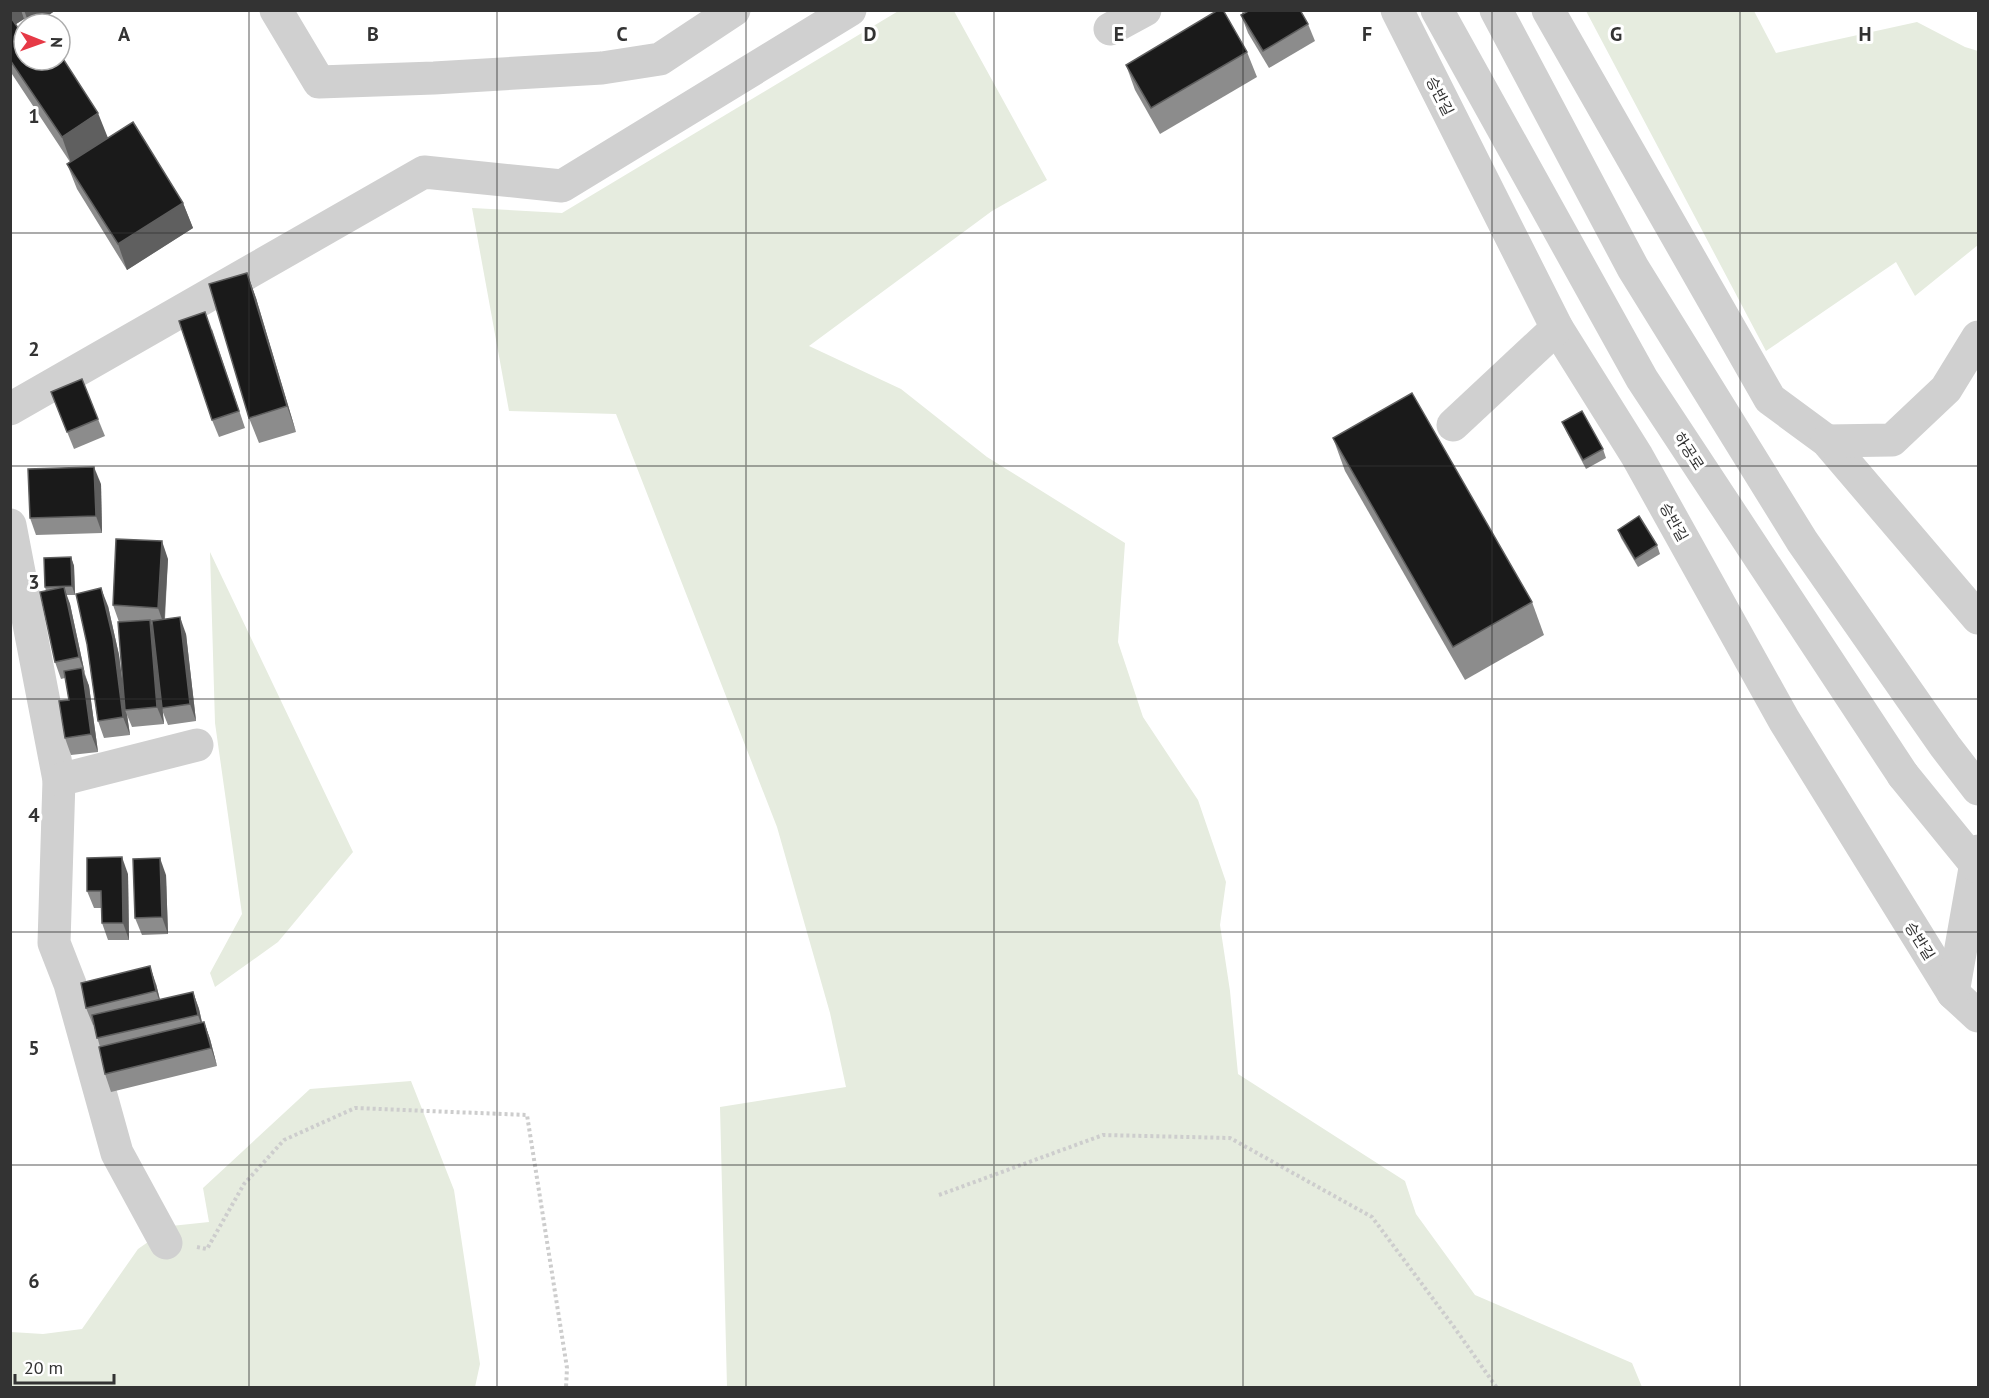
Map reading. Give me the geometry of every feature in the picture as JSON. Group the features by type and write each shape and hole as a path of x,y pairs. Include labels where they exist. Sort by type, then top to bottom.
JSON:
{"street":[{"path":"276,10 319,82 602,68 660,59 734,10"},
{"path":"10,409 424,172 562,186 850,10"},
{"path":"1110,29 1145,10"},
{"name":"승반길","path":"1397,10 1557,328 1637,456 1784,720 1953,993 1978,1016"},
{"name":"하공로","path":"1437,10 1642,379 1902,775 1978,867"},
{"path":"1496,10 1640,278 1802,541 1945,746 1978,789"},
{"path":"1548,10 1770,399 1827,441 1978,618"},
{"path":"1453,425 1557,328"},
{"path":"1827,441 1892,440 1946,389 1978,337"},
{"path":"10,525 59,780 54,943 70,984 117,1153 166,1243"},
{"path":"59,780 197,745"},
{"path":"1953,993 1978,851"}],"path":[{"path":"166,1243 207,1248 244,1184 284,1140 355,1108 527,1115 567,1368 566,1388"},
{"path":"939,1195 1103,1136 1230,1138 1372,1217 1497,1388"}],"shaded area":[{"path":"900,10 954,11 1047,180 992,211 809,346 901,389 987,457 1125,543 1118,642 1143,717 1198,800 1226,882 1220,925 1230,991 1238,1074 1405,1181 1416,1214 1475,1295 1632,1363 1642,1387 727,1387 720,1107 846,1087 830,1013 777,827 616,414 509,411 472,208 562,213"},
{"path":"1586,11 1754,11 1776,53 1917,22 1965,47 1978,51 1978,245 1915,296 1896,262 1766,351"},
{"path":"210,552 353,852 278,942 215,987 210,973 242,914 215,723"},
{"path":"411,1081 454,1190 480,1364 475,1387 11,1388 11,1332 43,1334 82,1329 138,1249 171,1226 209,1222 203,1188 310,1089"}],"building":[{"path":"1218,10 1223,10 1247,52 1151,108 1126,65"},
{"path":"1250,10 1300,10 1308,24 1263,51 1241,15"},
{"path":"10,16 12,19 12,63 10,60"},
{"path":"18,72 72,72 98,113 62,137"},
{"path":"133,122 183,203 118,244 67,164"},
{"path":"247,273 287,406 249,418 209,284"},
{"path":"205,312 239,411 212,420 179,321"},
{"path":"82,379 98,419 67,432 51,392"},
{"path":"1412,393 1532,602 1453,647 1333,438"},
{"path":"1582,411 1603,449 1583,460 1562,422"},
{"path":"94,467 96,516 30,518 28,469"},
{"path":"1639,516 1657,545 1635,559 1618,530"},
{"path":"116,539 162,541 158,608 113,605"},
{"path":"71,557 72,586 45,587 44,558"},
{"path":"64,587 79,657 55,662 40,592"},
{"path":"101,588 113,638 123,717 98,721 87,644 76,594"},
{"path":"180,617 190,704 162,708 152,621"},
{"path":"150,620 157,707 125,710 118,622"},
{"path":"82,668 91,734 65,738 59,701 69,700 64,671"},
{"path":"122,857 123,923 102,923 101,891 87,891 87,858"},
{"path":"160,858 162,917 135,918 133,859"},
{"path":"150,966 156,991 86,1008 81,983"},
{"path":"193,992 198,1015 97,1038 92,1015"},
{"path":"204,1022 211,1048 105,1074 99,1047"}]}
